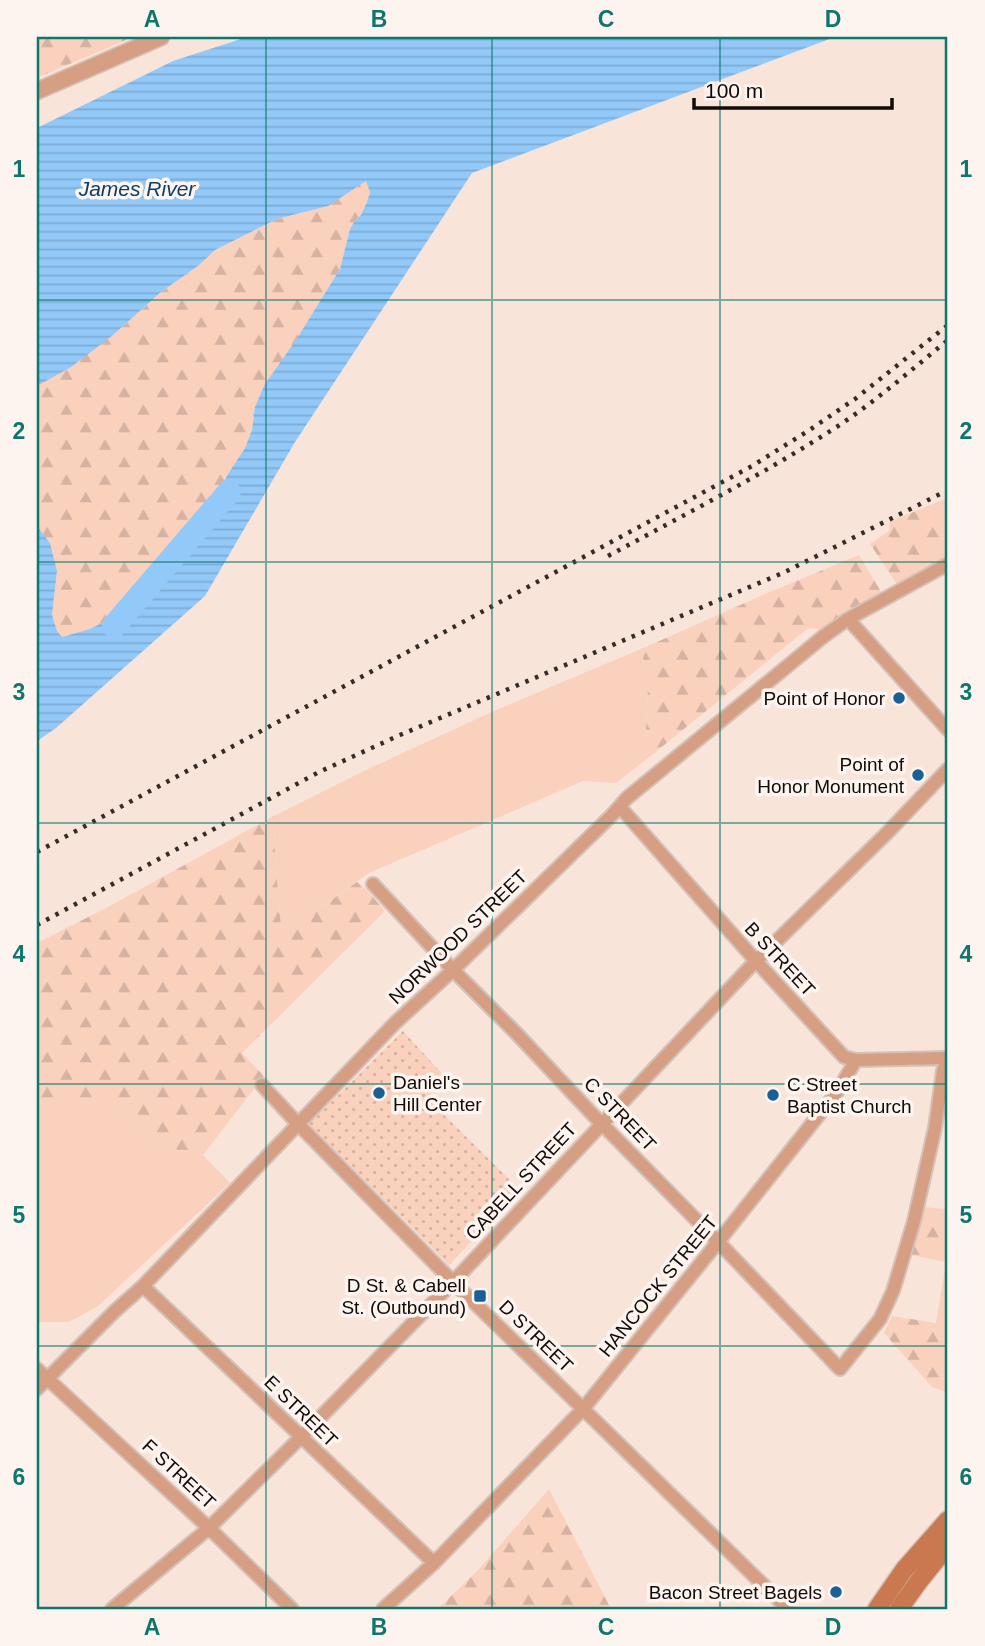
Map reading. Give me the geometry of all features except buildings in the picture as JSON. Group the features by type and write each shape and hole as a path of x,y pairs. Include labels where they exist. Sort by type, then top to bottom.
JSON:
{"main road":[{"path":"899,1609 912,1576 948,1520"},
{"path":"877,1609 948,1545"}],"street":[{"path":"37,91 162,37"},
{"name":"NORWOOD STREET","path":"37,1389 143,1286 395,1023 453,970 627,798 848,619 948,564"},
{"path":"848,619 948,730"},
{"name":"CABELL STREET","path":"112,1609 209,1528 300,1438 453,1282 755,961 888,832 948,769"},
{"name":"B STREET","path":"620,807 755,961 844,1057 856,1060"},
{"name":"C STREET","path":"373,884 840,1369 880,1319 893,1292 914,1221 935,1128 943,1071 948,1058"},
{"path":"856,1060 948,1058"},
{"name":"HANCOCK STREET","path":"383,1609 433,1563 583,1409 836,1092 856,1060"},
{"name":"D STREET","path":"262,1085 453,1282 783,1605"},
{"name":"E STREET","path":"143,1286 433,1563"},
{"name":"F STREET","path":"37,1369 292,1609"}],"green space":[{"path":"37,37 133,37 37,78"},
{"path":"367,180 370,192 367,202 361,216 350,229 340,269 255,407 252,430 245,448 212,503 205,523 194,536 191,551 168,575 146,585 138,599 121,613 90,629 62,637 52,615 57,571 50,543 37,526 37,386 113,335 161,292 198,266 215,250 277,219 303,213"},
{"path":"948,498 948,561 899,587 870,544 890,530 889,522"},
{"path":"859,555 883,595 824,631 807,629 653,754 646,729 648,684 643,658 648,646"},
{"path":"648,646 643,658 648,684 646,729 653,754 616,783 583,781 369,873 293,927 281,926 274,816 496,710"},
{"path":"274,816 281,926 293,927 357,882 385,911 242,1053 264,1076 203,1155 153,1145 113,1100 56,1100 37,1112 37,943"},
{"path":"403,1031 445,1077 427,1098 520,1190 449,1265 309,1124"},
{"path":"56,1100 113,1100 153,1145 203,1155 230,1183 97,1307 69,1322 37,1322 37,1112"},
{"path":"923,1207 948,1209 948,1393 932,1387 884,1333 892,1316 936,1323 946,1262 911,1255"},
{"path":"549,1489 611,1609 438,1609 479,1569"}],"water":[{"name":"James River","path":"247,37 835,37 472,173 295,442 205,596 56,728 37,741 37,526 50,543 57,571 52,615 62,637 90,629 121,613 138,599 146,585 180,565 191,551 194,536 205,523 212,503 245,448 252,430 255,407 265,384 340,269 350,229 361,215 370,192 366,181 328,206 277,219 215,250 198,266 161,292 113,335 71,367 37,386 37,128 173,61"}],"waterway":[{"name":"James River","path":"114,626 229,492"}],"railway":[{"path":"37,852 752,466 855,399 948,325"},
{"path":"608,556 751,478 835,428 879,397 948,340"},
{"path":"37,925 319,772 785,572 948,490"}],"place":[{"name":"Point of Honor","path":"899,698"},
{"name":"Point of Honor Monument","path":"918,775"},
{"name":"Daniel's Hill Center","path":"379,1093"},
{"name":"C Street Baptist Church","path":"773,1095"},
{"name":"D St. & Cabell St. (Outbound)","path":"480,1296"},
{"name":"Bacon Street Bagels","path":"836,1592"}]}
